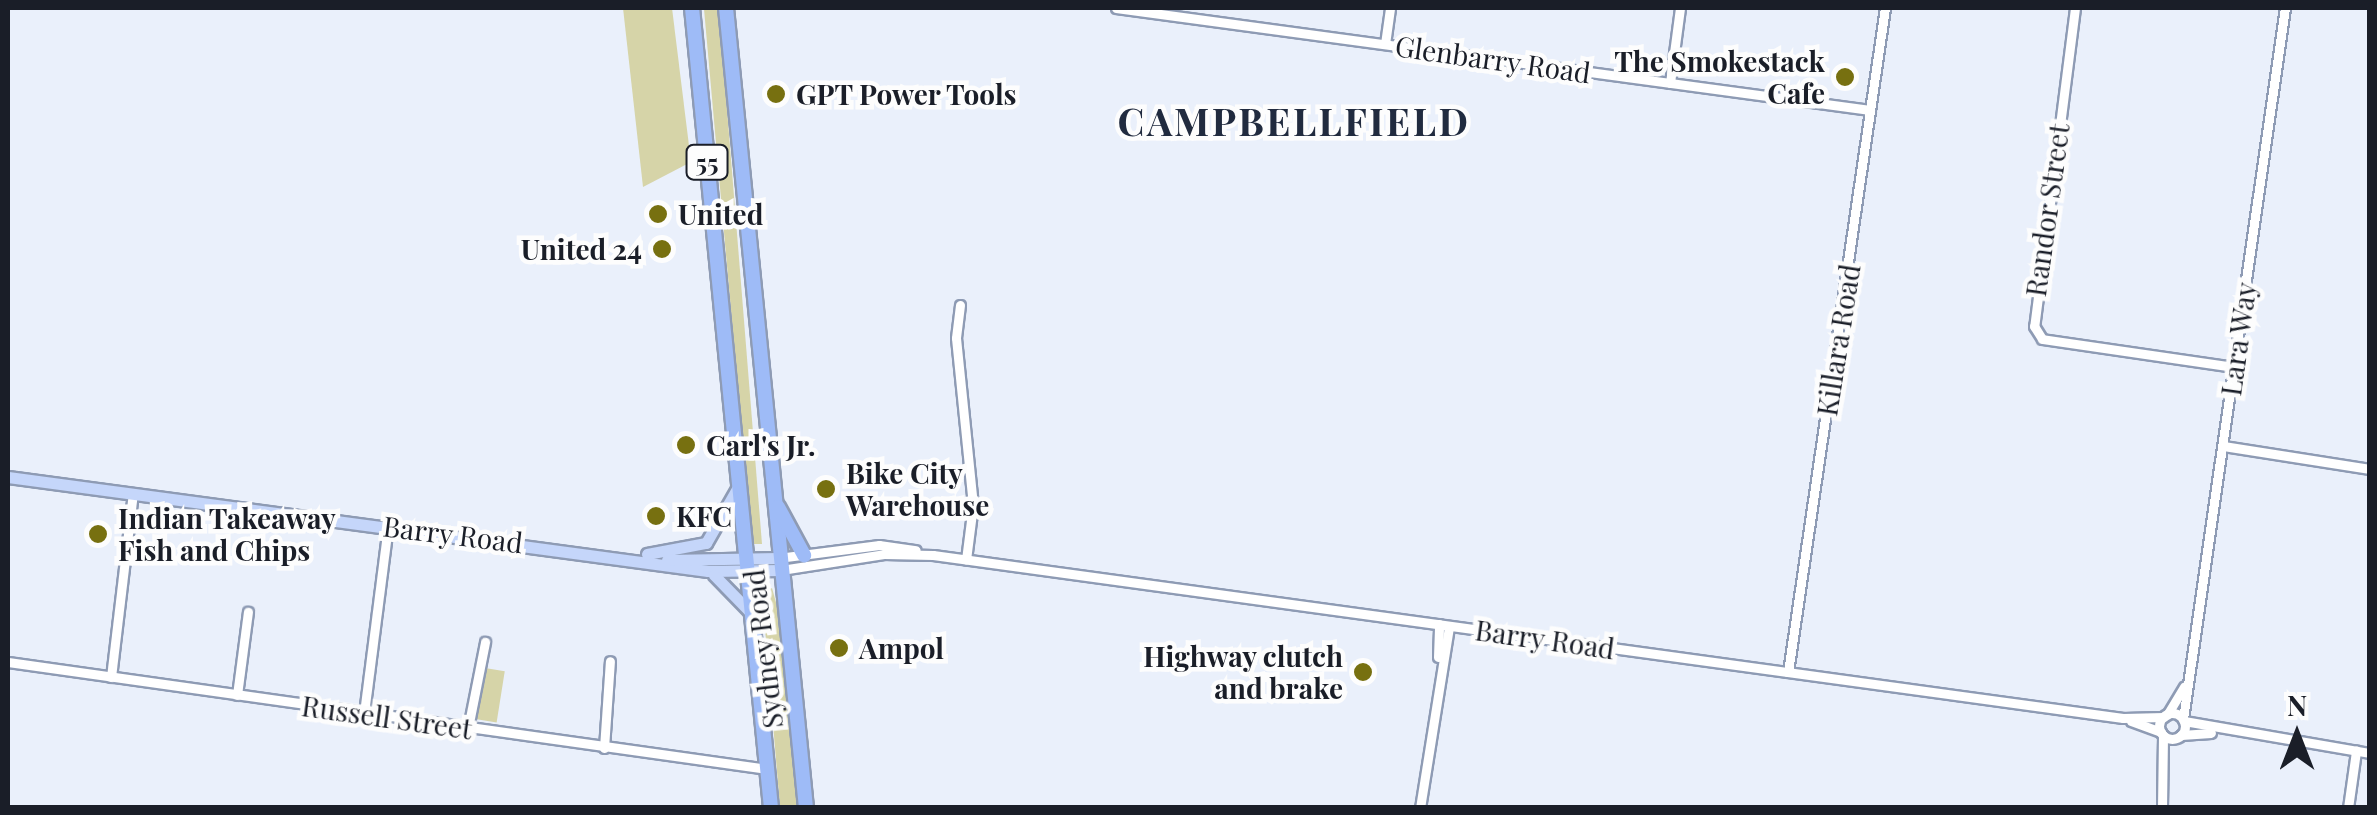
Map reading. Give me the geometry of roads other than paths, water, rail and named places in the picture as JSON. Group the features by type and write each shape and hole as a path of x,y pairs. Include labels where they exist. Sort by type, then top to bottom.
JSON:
{"highway":[{"name":"Sydney Road","path":"692,8 770,808"},
{"name":"Sydney Road","path":"726,8 806,808"},
{"path":"771,487 804,555"}],"main road":[{"name":"Barry Road","path":"8,477 660,561 747,566"},
{"path":"628,557 706,543 739,485"},
{"name":"Barry Road","path":"660,561 708,571 779,564"},
{"path":"708,571 731,586 752,614"}],"street":[{"name":"Glenbarry Road","path":"1116,8 1870,110"},
{"path":"1385,44 1390,8"},
{"path":"1670,83 1680,8"},
{"name":"Killara Road","path":"1788,672 1885,8"},
{"name":"Randor Street","path":"2075,8 2034,326 2042,338 2234,366"},
{"name":"Lara Way","path":"2166,771 2183,720 2285,8"},
{"path":"960,305 956,338 973,505 966,560"},
{"path":"2224,446 2370,469"},
{"path":"110,677 133,493"},
{"path":"364,713 388,526"},
{"name":"Barry Road","path":"779,564 804,555 880,545 966,560 2124,718 2165,716 2183,720"},
{"name":"Barry Road","path":"779,564 884,554 933,555"},
{"path":"238,695 248,612"},
{"path":"1420,808 1444,625"},
{"path":"468,728 485,642"},
{"path":"604,748 610,661"},
{"name":"Russell Street","path":"8,662 767,769"},
{"path":"2162,808 2165,716 2189,670"},
{"name":"Barry Road","path":"2124,718 2180,736"},
{"path":"2183,720 2234,733 2370,753"},
{"path":"2180,736 2234,733"},
{"path":"2348,808 2356,751"}],"place":[{"name":"The Smokestack Cafe","path":"1845,77"},
{"name":"GPT Power Tools","path":"776,94"},
{"name":"United","path":"658,214"},
{"name":"United 24","path":"662,249"},
{"name":"Carl's Jr.","path":"686,445"},
{"name":"Bike City Warehouse","path":"826,489"},
{"name":"KFC","path":"656,516"},
{"name":"Indian Takeaway Fish and Chips","path":"98,534"},
{"name":"Ampol","path":"839,648"},
{"name":"Highway clutch and brake","path":"1363,672"}],"district":[{"name":"CAMPBELLFIELD","path":"1294,121"}]}
